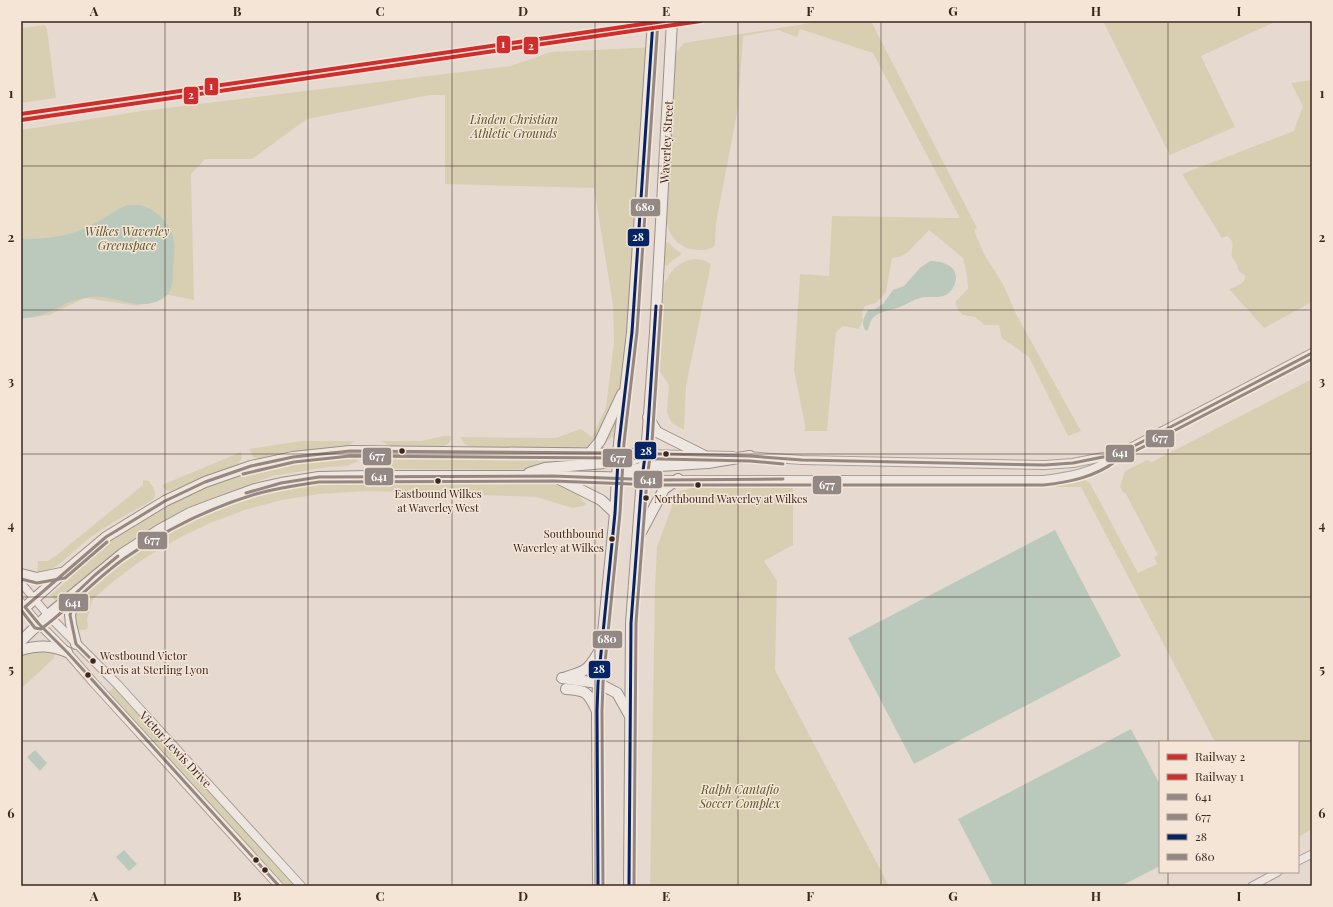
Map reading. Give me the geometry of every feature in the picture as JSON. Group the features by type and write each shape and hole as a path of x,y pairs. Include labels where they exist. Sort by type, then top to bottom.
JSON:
{"main road":[{"name":"Waverley Street","path":"598,886 598,684 615,513 616,477 632,332 653,21"},
{"name":"Waverley Street","path":"629,886 631,623 655,332 672,21"},
{"path":"590,453 600,441 627,383"},
{"path":"648,417 657,432 703,455"},
{"path":"22,606 35,599 106,537 165,501 205,482 258,465 293,457 350,451 590,453 618,458"},
{"path":"523,476 545,468 644,454"},
{"path":"616,477 624,472 644,467 708,463 750,456"},
{"path":"553,476 601,500 615,513"},
{"path":"21,641 48,615 76,593 94,575 122,554 159,530 190,513 255,489 319,477 553,476 642,478"},
{"path":"638,538 664,489 678,479"},
{"path":"21,574 36,578 63,573"},
{"path":"76,593 70,615 76,644"},
{"path":"21,650 40,645 57,648 67,652"},
{"path":"601,648 592,664 584,672 562,678 598,684 617,693 631,718"},
{"path":"566,689 583,691 590,696 597,710"}],"street":[{"path":"642,478 1044,480 1058,478 1090,470 1106,463 1113,457 1312,353"},
{"path":"644,454 750,456 802,460 1045,465 1066,464 1089,461 1104,457 1113,457"},
{"path":"21,583 48,615"},
{"path":"22,606 39,624"},
{"name":"Victor Lewis Drive","path":"48,615 117,684 300,886"},
{"name":"Victor Lewis Drive","path":"39,624 67,652 279,886"},
{"path":"1299,861 1311,855"},
{"path":"1252,886 1276,873"}],"green space":[{"path":"823,21 871,21 977,228 974,230 984,254 1004,286 1016,314 1081,431 1068,436 1029,357 1002,338 999,325 985,325 975,317 963,315 958,310 955,302 968,289 963,258 929,230 908,252 900,257 892,258 886,292 876,303 865,306 862,312 863,320 859,329 843,326 836,332 827,431 805,431 794,370 800,274 829,276 832,216 960,218 873,53 800,29 797,37 778,30 743,36 738,108 716,223 715,245 706,250 686,248 678,243 671,235 666,221 674,57 677,51 684,43"},
{"path":"1103,21 1277,21 1201,56 1235,127 1170,155"},
{"path":"45,25 47,29 56,98 21,103 21,28"},
{"path":"657,47 644,223 642,279 630,403 625,419 616,434 612,438 600,444 576,448 472,447 466,445 462,441 461,437 555,438 581,429 592,437 606,407 614,342 613,305 594,188 445,184 445,95 430,95 307,119 252,159 205,159 191,174 194,300 164,294 138,306 85,298 49,315 21,319 21,130 142,111 511,66 551,52"},
{"path":"1312,80 1312,302 1264,328 1229,289 1242,283 1245,278 1245,275 1241,273 1232,257 1232,241 1227,236 1222,238 1182,174 1294,131 1303,106 1291,83"},
{"path":"668,242 681,253 680,256 667,266 664,264 665,243"},
{"path":"694,259 703,260 711,264 686,386 684,430 672,423 669,418 667,411 669,385 659,370 664,285 669,275 679,264"},
{"name":"Ralph Cantafio Soccer Complex","path":"1312,379 1312,829 1299,836 1299,741 1214,741 1081,487 793,487 793,545 764,561 777,581 775,670 889,886 650,886 657,547 677,492 700,486 700,483 1041,485 1083,479 1090,483 1138,573 1157,564 1154,557 1158,555 1126,494 1120,487 1125,471 1147,460 1152,462"},
{"path":"443,436 451,436 451,438 448,443 441,447 391,446 382,441 421,441"},
{"path":"301,441 355,441 347,446 307,450 260,459 253,457 249,449"},
{"path":"241,452 242,459 237,465 198,479 171,491 166,490 162,485"},
{"path":"357,457 358,461 347,466 328,467 272,476 196,505 145,532 121,548 56,602 51,595 104,545 140,519 178,498 218,481 270,466"},
{"path":"377,457 605,457 610,458 611,469 394,469 381,464 377,461"},
{"path":"143,480 149,481 155,492 153,500 98,532 59,564 37,573 38,561 48,561 58,554 143,485"},
{"path":"336,480 544,481 565,487 579,494 581,499 586,504 573,508 536,497 366,491 320,494 282,500 245,510 210,523 177,539 145,558 115,580 93,599 87,619 88,628 85,630 78,630 74,618 80,597 84,592 111,568 154,538 185,520 259,493 297,484"},
{"path":"57,648 54,658 21,689 21,650"},
{"path":"117,684 301,886 279,886 105,695"}],"shaded area":[{"path":"128,205 140,205 152,210 162,218 173,235 174,248 172,282 170,290 166,296 153,303 144,304 135,304 109,298 91,297 70,302 41,315 21,318 21,239 41,239 71,233 90,226"},
{"path":"930,261 948,265 956,274 954,287 947,295 919,298 900,307 881,312 872,319 868,330 866,331 863,323 868,310 875,309 883,304 893,290 904,286 920,268"},
{"path":"1055,530 1121,656 914,764 848,638"},
{"path":"1131,729 1159,783 1159,867 1121,886 993,886 958,819"},
{"path":"35,750 47,763 40,771 27,757"},
{"path":"124,850 137,864 129,871 116,857"}],"rail line":[{"name":"1","path":"21,114 664,21"},
{"name":"2","path":"21,120 701,21"}],"transit line":[{"name":"28","path":"598,886 598,683 615,513 619,443 632,332 653,21"},
{"name":"680","path":"603,886 603,683 620,513 624,443 637,332 658,21"},
{"name":"28","path":"629,886 631,623 642,478 647,442 656,306"},
{"name":"680","path":"634,886 636,623 647,479 652,442 661,306"},
{"name":"641","path":"279,886 25,607 106,537 165,501 205,482 251,466 293,457 350,451 618,453 750,456 802,460 1045,465 1073,463 1103,457 1113,457 1312,353"},
{"name":"677","path":"21,610 35,628 41,629 63,612 114,566 172,529 204,513 256,494 280,488 319,482 553,481 657,485 1044,485 1063,482 1082,478 1100,471 1116,461 1312,359"},
{"name":"677","path":"243,474 294,462 350,456 618,458 750,461 783,464"},
{"name":"641","path":"246,493 281,483 319,477 553,476 657,480 783,479"},
{"name":"677","path":"21,579 37,583 65,578 107,542"},
{"name":"641","path":"93,661 76,644 70,615 76,593 118,556"}],"place":[{"name":"Eastbound Wilkes at Waverley West","path":"438,481"},
{"name":"Northbound Waverley at Wilkes","path":"646,498"},
{"name":"Southbound Waverley at Wilkes","path":"612,539"},
{"name":"Westbound Victor Lewis at Sterling Lyon","path":"93,661"}],"park label":[{"name":"Linden Christian Athletic Grounds","path":"514,126"},
{"name":"Wilkes Waverley Greenspace","path":"127,238"}]}
